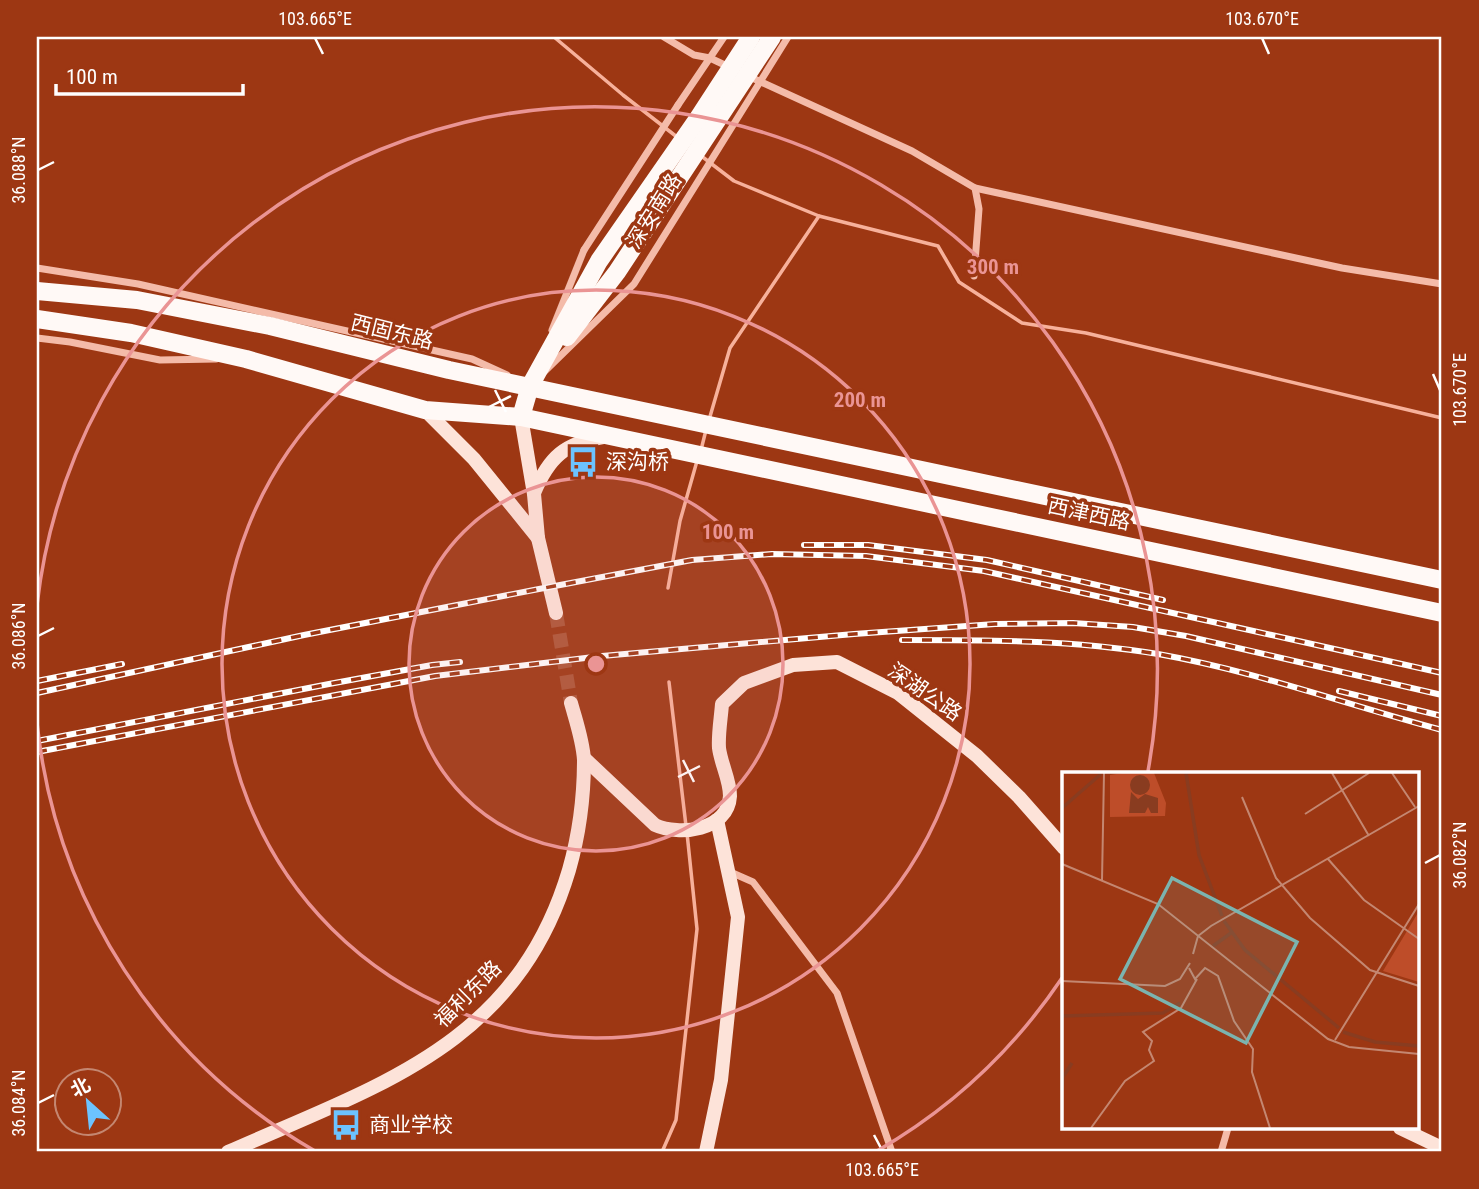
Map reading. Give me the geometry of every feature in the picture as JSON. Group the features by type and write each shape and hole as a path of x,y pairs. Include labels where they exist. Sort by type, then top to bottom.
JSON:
{"main road":[{"name":"深安南路","path":"745,75 751,37"},
{"name":"深安南路","path":"530,386 617,272 772,37"},
{"name":"深安南路","path":"530,386 600,261 711,130"},
{"name":"西固东路","path":"37,291 137,300 270,326 449,370 734,429"},
{"path":"37,318 131,333 246,359 425,410 521,417 606,437"},
{"path":"530,386 521,417 534,494 538,538 556,613"},
{"path":"425,410 474,459 538,538"},
{"name":"西津西路","path":"734,429 1442,580"},
{"path":"534,494 543,471 560,453 581,441 606,437"},
{"name":"西津西路","path":"606,437 1442,612"},
{"name":"深湖公路","path":"716,820 726,810 730,796 719,748 722,704 744,683 756,678 793,665 837,662 898,693 977,756 1019,797 1062,846"},
{"name":"福利东路","path":"228,1152 389,1080 450,1044 494,1005 527,964 559,903 578,839 584,758 571,703"},
{"path":"584,758 654,825 666,830 697,830 716,820 738,918 721,1080 706,1152"},
{"path":"1404,1130 1442,1147"}],"street":[{"path":"664,37 694,55 710,58 912,151 975,188 1342,268 1442,284"},
{"name":"深安南路","path":"530,386 584,250 724,37"},
{"name":"深安南路","path":"745,75 788,37"},
{"name":"深安南路","path":"530,386 635,284 711,130"},
{"path":"974,276 979,209 975,188"},
{"path":"37,268 138,284 472,359 530,386"},
{"path":"37,338 160,360 246,359"},
{"path":"727,870 753,882 837,993 891,1152"},
{"path":"1221,1152 1227,1130"}],"waterway":[{"path":"554,37 677,137"},
{"path":"700,155 734,181 819,216 938,246 959,282 1022,323 1086,333 1442,418"},
{"path":"709,420 730,348 819,216"},
{"path":"701,450 706,430"},
{"path":"668,588 680,521 697,461"},
{"path":"669,682 686,826"},
{"path":"662,1152 676,1120 697,929 687,833"}],"tunnel":[{"path":"556,613 571,703"}],"railway":[{"path":"804,545 868,545 987,560 1163,600"},
{"path":"37,693 304,635 692,560 772,554 866,556 984,571 1442,673"},
{"path":"37,752 435,676 602,656 995,624 1073,623 1133,627 1186,636 1442,695"},
{"path":"902,640 1063,643 1158,654 1265,679 1442,730"},
{"path":"37,741 329,684 460,662"},
{"path":"37,681 122,664"},
{"path":"1339,691 1442,716"}],"place":[{"name":"深沟桥","path":"583,462"},
{"name":"商业学校","path":"346,1125"}]}
